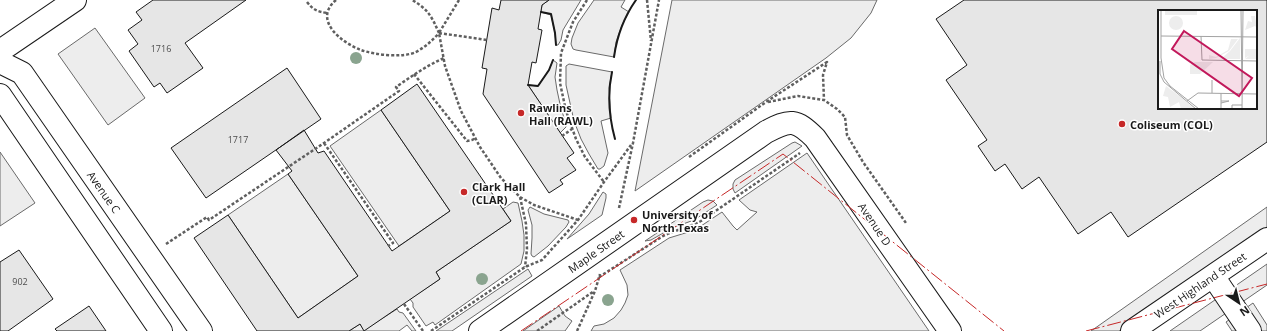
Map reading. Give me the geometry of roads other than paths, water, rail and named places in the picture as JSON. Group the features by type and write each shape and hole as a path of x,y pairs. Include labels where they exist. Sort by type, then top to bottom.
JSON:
{"street":[{"path":"0,51 75,0"},
{"name":"Avenue C","path":"0,62 22,73 201,331"},
{"path":"0,95 161,331"},
{"name":"Avenue D","path":"794,122 805,128 817,141 950,331"},
{"name":"Maple Street","path":"480,331 766,132 780,124 794,122"},
{"name":"West Highland Street","path":"1132,331 1267,239"},
{"path":"1213,276 1250,331"}],"place":[{"name":"Rawlins Hall (RAWL)","path":"521,113"},
{"name":"Coliseum (COL)","path":"1122,124"},
{"name":"Clark Hall (CLAR)","path":"464,192"},
{"name":"University of North Texas","path":"634,220"}]}
